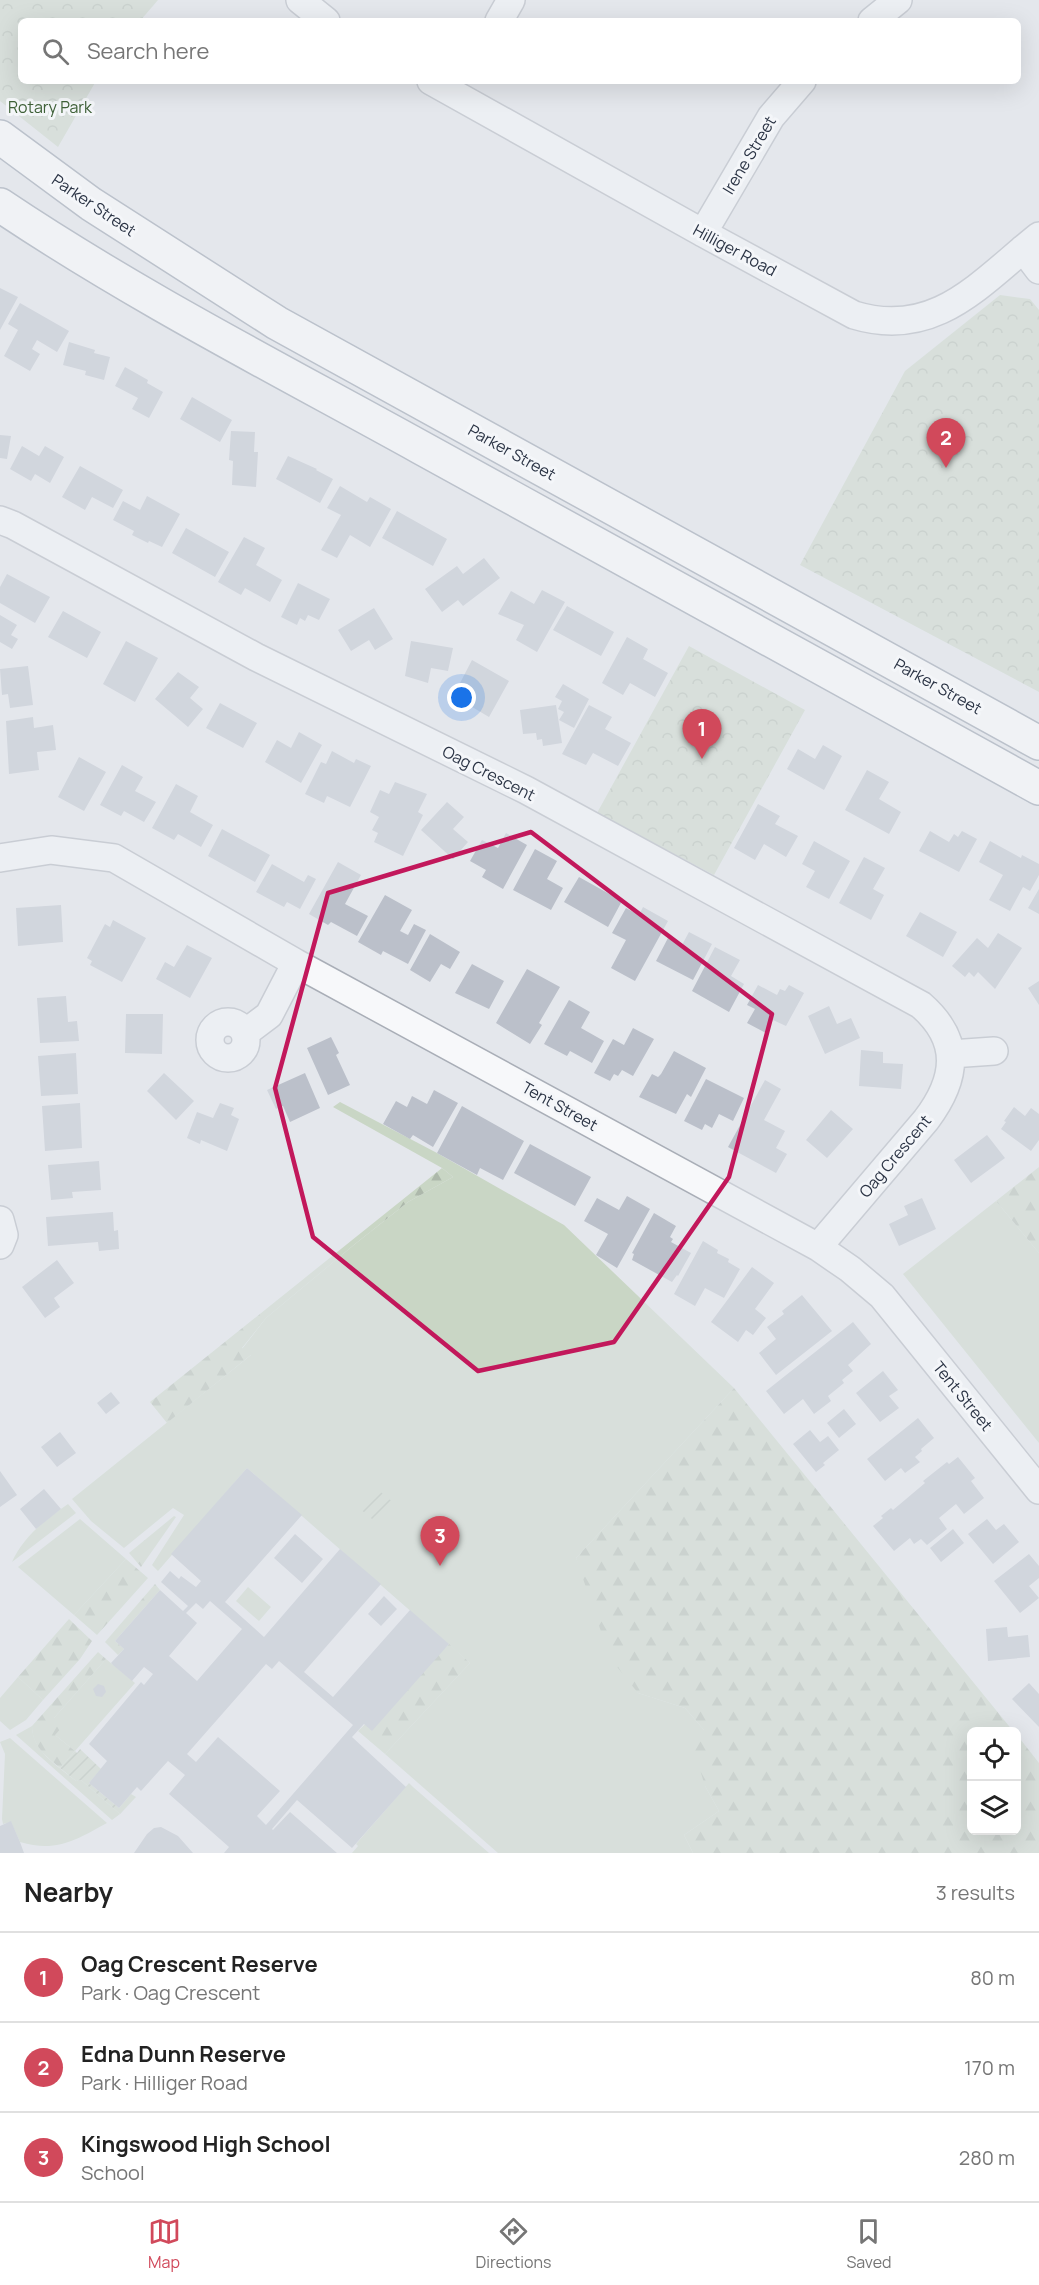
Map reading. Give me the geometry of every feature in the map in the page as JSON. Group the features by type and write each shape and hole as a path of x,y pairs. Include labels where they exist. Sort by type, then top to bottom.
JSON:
{"highway":[{"name":"Parker Street","path":"0,137 90,204 277,322 1039,743"},
{"path":"0,205 82,258 305,385 1039,788"}],"street":[{"path":"300,0 322,18"},
{"path":"501,18 511,0"},
{"path":"876,18 898,0"},
{"name":"Hilliger Road","path":"443,84 459,88 703,233 854,315 886,322 923,318 962,299 1034,251"},
{"name":"Irene Street","path":"703,233 771,117 798,84"},
{"name":"Oag Crescent","path":"0,520 256,657 526,790 901,992 921,1005 935,1019 945,1035 951,1054 951,1073 939,1104 818,1247"},
{"name":"Tent Street","path":"0,858 51,850 114,858 296,963 818,1247 850,1269 882,1296 1039,1491"},
{"path":"245,1033 269,1015 296,963"},
{"path":"951,1054 994,1051"},
{"path":"0,1220 4,1235 0,1245"}],"highlighted area":[{"path":"531,832 772,1014 729,1177 614,1342 478,1371 313,1237 275,1088 328,893"}],"green space":[{"name":"Rotary Park","path":"0,0 158,0 143,18 18,18 18,84 94,84 58,147 0,101"},
{"path":"1000,295 1030,299 1039,310 1039,692 800,565 905,371"},
{"path":"689,646 805,710 714,875 597,813"},
{"path":"340,1102 437,1153 564,1225 734,1388 576,1558 638,1693 685,1708 704,1730 705,1786 719,1811 684,1835 693,1853 498,1853 385,1754 470,1663 247,1468 158,1571 152,1565 184,1515 173,1508 124,1548 91,1521 72,1499 251,1355 242,1349 266,1318 408,1202 453,1177 442,1168 333,1107"},
{"path":"1039,1167 1039,1253 996,1201"},
{"path":"442,1168 453,1177 408,1202 266,1318 242,1348 252,1354 167,1423 150,1402"},
{"path":"996,1201 1039,1253 1039,1443 903,1274"},
{"path":"734,1388 1010,1727 967,1727 967,1835 1021,1835 1021,1740 1039,1763 1039,1853 693,1853 684,1835 719,1811 705,1786 694,1750 704,1730 685,1708 638,1693 610,1658 576,1558"},
{"path":"376,1488 395,1504 378,1524 359,1508"},
{"path":"68,1504 76,1513 12,1562 28,1537"},
{"path":"174,1516 176,1517 141,1567 129,1553"},
{"path":"80,1519 126,1559 74,1615 18,1567"},
{"path":"126,1559 148,1578 97,1635 74,1615"},
{"path":"155,1584 160,1590 115,1641 124,1649 118,1655 105,1642"},
{"path":"248,1587 271,1607 259,1621 236,1601"},
{"path":"69,1619 92,1641 80,1659 43,1700 18,1677"},
{"path":"449,1644 470,1663 385,1754 358,1731"},
{"path":"98,1652 106,1659 54,1718 63,1726 55,1735 75,1751 60,1768 37,1745 32,1726"},
{"path":"106,1659 135,1683 75,1751 55,1735 54,1718"},
{"path":"18,1677 43,1700 26,1720 10,1730 0,1721 0,1698"},
{"path":"32,1726 36,1743 54,1764 76,1781 81,1780 120,1814 112,1820 16,1735"},
{"path":"10,1738 107,1823 65,1843 44,1846 20,1842 11,1822 3,1824 2,1819 5,1754 0,1742"},
{"path":"80,1749 101,1769 89,1783 119,1808 131,1794 136,1797 120,1814 81,1780 76,1781 60,1768 75,1751 77,1753"},
{"path":"409,1783 489,1853 352,1853 358,1846 356,1844"}],"building":[{"path":"0,288 18,297 0,330"},
{"path":"20,303 69,331 57,352 37,340 32,349 40,354 30,371 4,356 18,330 8,324"},
{"path":"69,342 110,357 104,380 85,375 86,371 63,365"},
{"path":"125,367 163,392 149,418 132,409 138,398 115,386"},
{"path":"192,397 232,420 220,442 180,419"},
{"path":"231,431 255,432 254,452 258,452 256,487 232,485 233,461 229,460"},
{"path":"0,435 11,436 7,459 0,458"},
{"path":"22,446 39,456 45,446 64,457 50,483 35,474 31,481 10,469"},
{"path":"288,456 333,479 320,503 276,479"},
{"path":"80,466 123,490 113,508 92,497 85,510 62,497"},
{"path":"340,486 367,502 370,497 391,509 370,547 350,535 337,558 321,550 341,515 327,508"},
{"path":"147,496 180,514 162,547 132,535 134,531 113,520 123,501 140,510"},
{"path":"397,511 447,539 433,566 382,538"},
{"path":"186,528 229,552 215,577 172,553"},
{"path":"244,537 265,548 256,565 282,580 270,602 245,588 241,595 218,582"},
{"path":"484,558 500,578 463,606 458,600 442,612 425,589 457,566 463,574"},
{"path":"7,574 50,597 35,623 0,603 0,587"},
{"path":"298,583 330,599 319,620 308,615 305,621 300,618 297,625 281,617"},
{"path":"542,590 565,602 537,652 516,640 524,625 498,614 511,591 534,604"},
{"path":"567,606 614,632 601,656 553,630"},
{"path":"374,608 393,639 375,650 369,640 351,651 338,630"},
{"path":"63,611 101,632 87,658 48,637"},
{"path":"0,615 17,625 11,635 18,639 12,649 0,642"},
{"path":"627,637 648,649 643,659 668,673 655,697 630,683 623,695 602,683"},
{"path":"126,641 158,658 135,702 103,684"},
{"path":"411,641 453,648 448,671 431,668 428,683 405,676"},
{"path":"472,660 509,681 489,717 467,704 474,691 460,683"},
{"path":"28,666 33,705 10,708 8,694 2,695 0,669"},
{"path":"178,672 199,687 190,698 203,709 188,727 155,699"},
{"path":"563,684 589,699 574,728 559,720 564,712 558,709 562,701 555,697"},
{"path":"220,703 257,723 243,748 206,728"},
{"path":"556,705 562,743 543,746 542,739 537,740 536,733 523,734 520,710"},
{"path":"589,705 612,717 605,729 631,743 618,766 593,753 586,765 562,754"},
{"path":"33,717 34,728 53,725 56,750 37,752 39,770 9,774 6,721"},
{"path":"299,732 322,745 301,783 265,762 277,740 291,748"},
{"path":"823,745 842,756 824,790 787,769 798,749 815,759"},
{"path":"332,751 354,763 356,759 371,766 350,807 327,796 324,803 305,794 321,762 326,764"},
{"path":"79,757 106,772 84,811 58,797"},
{"path":"122,765 143,777 135,791 156,802 144,822 124,811 121,816 100,805"},
{"path":"867,770 889,782 879,799 901,812 889,834 845,810"},
{"path":"395,782 427,794 418,812 423,815 403,856 374,842 378,833 372,830 379,817 370,812 380,790 389,794"},
{"path":"176,784 198,796 190,812 213,825 201,847 178,834 174,840 152,828"},
{"path":"447,802 464,817 453,829 468,842 453,859 421,830"},
{"path":"758,804 780,816 775,824 798,836 786,857 764,844 755,860 734,848"},
{"path":"222,829 270,855 255,882 208,856"},
{"path":"930,831 949,842 954,834 958,837 962,831 977,839 959,872 919,851"},
{"path":"506,833 527,845 503,889 482,877 486,870 470,861 482,840 498,848"},
{"path":"814,841 850,861 829,899 806,887 815,871 802,864"},
{"path":"990,841 1021,858 1022,855 1039,864 1039,875 1030,891 1023,887 1010,911 989,900 1003,875 979,862"},
{"path":"535,849 557,861 547,879 563,888 551,910 513,890"},
{"path":"864,857 885,868 873,889 884,895 871,920 839,903"},
{"path":"338,862 361,875 345,904 368,916 357,936 331,922 328,925 309,914"},
{"path":"272,864 304,882 308,875 316,879 300,909 287,902 284,907 256,892"},
{"path":"579,877 622,901 608,927 564,902"},
{"path":"1039,889 1039,914 1028,908"},
{"path":"385,895 412,910 400,931 408,935 414,924 426,930 408,964 383,951 381,955 358,942"},
{"path":"61,905 63,942 18,946 16,908"},
{"path":"643,907 668,921 635,981 611,968 626,940 612,933 626,908 639,915"},
{"path":"920,912 957,932 943,957 906,936"},
{"path":"113,920 146,938 122,982 90,965 92,961 87,958 105,924 110,927"},
{"path":"689,932 712,944 693,980 656,961 668,938 682,945"},
{"path":"998,933 1022,948 995,989 978,972 974,977 969,972 965,977 952,966 977,938 988,948"},
{"path":"430,934 460,952 450,969 441,964 430,982 410,970"},
{"path":"187,945 212,958 190,998 156,979 165,962 174,967"},
{"path":"715,947 740,960 731,976 744,984 729,1012 692,991"},
{"path":"472,964 504,981 489,1009 455,993"},
{"path":"527,969 560,987 539,1023 542,1025 530,1044 496,1023"},
{"path":"1039,981 1039,1005 1028,988"},
{"path":"758,985 777,995 780,989 785,991 789,985 804,993 786,1026 773,1020 766,1033 747,1023 755,1009 747,1005"},
{"path":"66,996 68,1022 77,1021 79,1041 40,1043 37,998"},
{"path":"569,1000 590,1012 581,1028 604,1041 592,1063 570,1051 567,1056 544,1044"},
{"path":"829,1006 837,1024 851,1018 860,1038 825,1054 808,1016"},
{"path":"126,1014 163,1014 162,1054 125,1053"},
{"path":"633,1028 654,1039 633,1076 622,1070 618,1076 614,1074 610,1081 594,1073 613,1039 624,1045"},
{"path":"331,1037 339,1053 336,1055 350,1085 328,1095 307,1048"},
{"path":"861,1050 883,1052 883,1063 903,1064 901,1089 859,1086"},
{"path":"674,1051 706,1068 691,1097 687,1094 676,1114 639,1097 652,1074 658,1077 661,1074"},
{"path":"76,1053 78,1094 41,1096 38,1056"},
{"path":"164,1073 194,1101 176,1120 147,1091"},
{"path":"305,1073 320,1108 290,1122 283,1106 276,1109 267,1090"},
{"path":"706,1079 744,1098 733,1121 719,1114 712,1128 705,1124 702,1130 684,1121"},
{"path":"765,1080 781,1089 764,1120 785,1131 776,1148 787,1154 776,1173 728,1147"},
{"path":"434,1090 458,1103 433,1147 413,1135 410,1139 383,1124 396,1101 407,1107 412,1096 427,1104"},
{"path":"80,1103 82,1148 45,1151 42,1106"},
{"path":"220,1103 234,1108 231,1115 239,1119 227,1151 201,1140 200,1144 187,1138 197,1112 213,1118"},
{"path":"462,1106 524,1141 503,1180 480,1168 477,1175 437,1153"},
{"path":"1014,1107 1025,1116 1031,1108 1039,1114 1039,1140 1031,1151 1001,1129"},
{"path":"831,1110 853,1129 827,1158 806,1140"},
{"path":"987,1135 1005,1158 971,1183 954,1160"},
{"path":"530,1144 591,1177 575,1206 514,1173"},
{"path":"99,1161 101,1190 72,1192 73,1198 51,1200 48,1165"},
{"path":"627,1196 650,1209 617,1268 596,1255 608,1234 584,1221 597,1198 619,1210"},
{"path":"922,1198 936,1229 899,1246 889,1224 908,1215 904,1206"},
{"path":"113,1212 114,1231 118,1230 119,1249 99,1251 98,1242 48,1246 46,1217"},
{"path":"654,1213 676,1226 670,1237 673,1239 671,1242 691,1253 672,1282 632,1260 634,1254 632,1253"},
{"path":"703,1241 718,1250 717,1253 729,1259 728,1262 740,1269 724,1298 705,1288 695,1306 674,1294"},
{"path":"57,1260 74,1283 54,1298 60,1307 45,1318 22,1287"},
{"path":"752,1267 774,1283 755,1309 766,1318 753,1335 746,1330 738,1342 711,1322"},
{"path":"802,1295 832,1331 776,1375 759,1353 776,1339 767,1327 784,1314 782,1311"},
{"path":"853,1322 871,1344 848,1365 853,1371 842,1380 844,1383 828,1396 831,1401 814,1414 803,1399 784,1414 766,1391"},
{"path":"883,1371 898,1390 889,1396 899,1408 880,1422 856,1393"},
{"path":"111,1392 120,1403 106,1414 97,1403"},
{"path":"844,1409 856,1424 839,1438 827,1423"},
{"path":"918,1418 934,1438 915,1457 920,1462 905,1473 901,1468 885,1481 867,1459"},
{"path":"810,1430 820,1442 828,1436 839,1450 816,1472 793,1444"},
{"path":"60,1432 76,1453 57,1467 41,1447"},
{"path":"958,1457 975,1478 971,1481 984,1498 964,1514 956,1504 939,1518 947,1529 927,1545 921,1539 914,1544 910,1538 894,1551 873,1526 883,1518 881,1516 891,1508 893,1510 925,1483 923,1481 947,1462 949,1464"},
{"path":"247,1468 302,1515 225,1602 264,1637 340,1549 381,1584 304,1672 333,1697 410,1610 449,1644 372,1731 364,1724 352,1737 406,1787 352,1848 297,1800 272,1829 290,1812 337,1853 224,1853 229,1847 169,1794 185,1775 168,1761 141,1791 137,1787 119,1808 89,1783 107,1761 89,1744 141,1682 144,1685 153,1674 144,1667 132,1681 114,1666 111,1663 124,1649 115,1641 160,1590 183,1611 188,1606 161,1582 170,1571 179,1579 181,1576 196,1587 201,1581 171,1554","holes":["210,1601 242,1629 197,1681 169,1656 197,1623 186,1613 196,1603 203,1609","279,1661 353,1725 266,1825 257,1816 280,1791 218,1737 196,1762 187,1754 266,1664 272,1669"]},
{"path":"0,1471 17,1495 0,1507"},
{"path":"44,1489 61,1509 36,1529 20,1509"},
{"path":"987,1519 996,1530 1004,1524 1019,1542 993,1564 968,1534"},
{"path":"953,1529 964,1543 941,1562 930,1548"},
{"path":"295,1534 323,1559 302,1583 274,1558"},
{"path":"1029,1554 1039,1566 1039,1578 1029,1586 1039,1598 1020,1613 994,1581"},
{"path":"384,1596 397,1609 381,1626 368,1614"},
{"path":"1007,1627 1008,1637 1028,1635 1030,1657 988,1661 986,1629"},
{"path":"1029,1683 1039,1694 1039,1727 1012,1699"},
{"path":"98,1684 104,1686 106,1692 102,1697 96,1696 93,1689"},
{"path":"11,1821 24,1853 0,1853 0,1826"},
{"path":"161,1827 178,1836 193,1853 134,1853 147,1834 154,1828"}],"place":[{"name":"Edna Dunn Reserve","path":"946,468"},
{"name":"Oag Crescent Reserve","path":"702,759"},
{"name":"Kingswood High School","path":"440,1566"}]}
